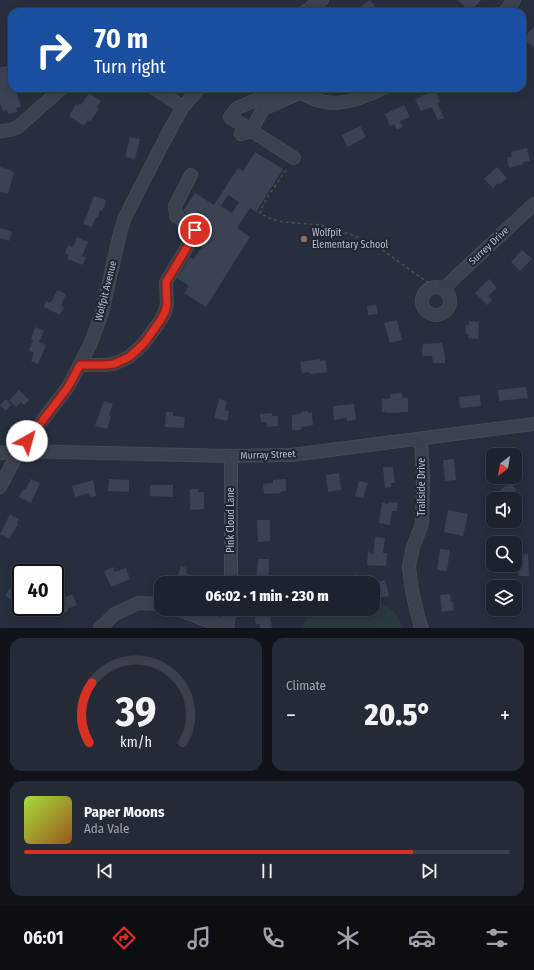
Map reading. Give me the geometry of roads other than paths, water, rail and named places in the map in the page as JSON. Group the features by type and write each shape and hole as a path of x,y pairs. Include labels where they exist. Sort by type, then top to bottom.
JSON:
{"street":[{"path":"310,8 322,0"},
{"path":"0,131 18,127 57,92"},
{"path":"160,92 183,107"},
{"name":"Wolfpit Avenue","path":"0,487 19,451 68,387 90,345 102,313 125,217 166,136 191,92"},
{"path":"277,92 238,108 230,117 246,133 294,158"},
{"path":"246,133 264,109 297,94 297,92"},
{"path":"301,92 313,98 334,104 358,99 375,92"},
{"path":"80,365 114,364 125,359 145,342 160,321 167,304 166,282 195,234 195,230 191,226 176,216 175,206 191,175"},
{"name":"Surrey Drive","path":"438,288 534,204"},
{"name":"Murray Street","path":"0,453 19,451 231,456 291,455 534,424"},
{"name":"Trailside Drive","path":"421,439 423,478 422,524 412,547 409,566 412,591 422,628"},
{"name":"Pink Cloud Lane","path":"230,576 231,456"},
{"path":"100,628 115,614 138,602 154,603"},
{"path":"195,616 227,628 229,616"}],"place":[{"name":"Wolfpit Elementary School","path":"304,239"}]}
